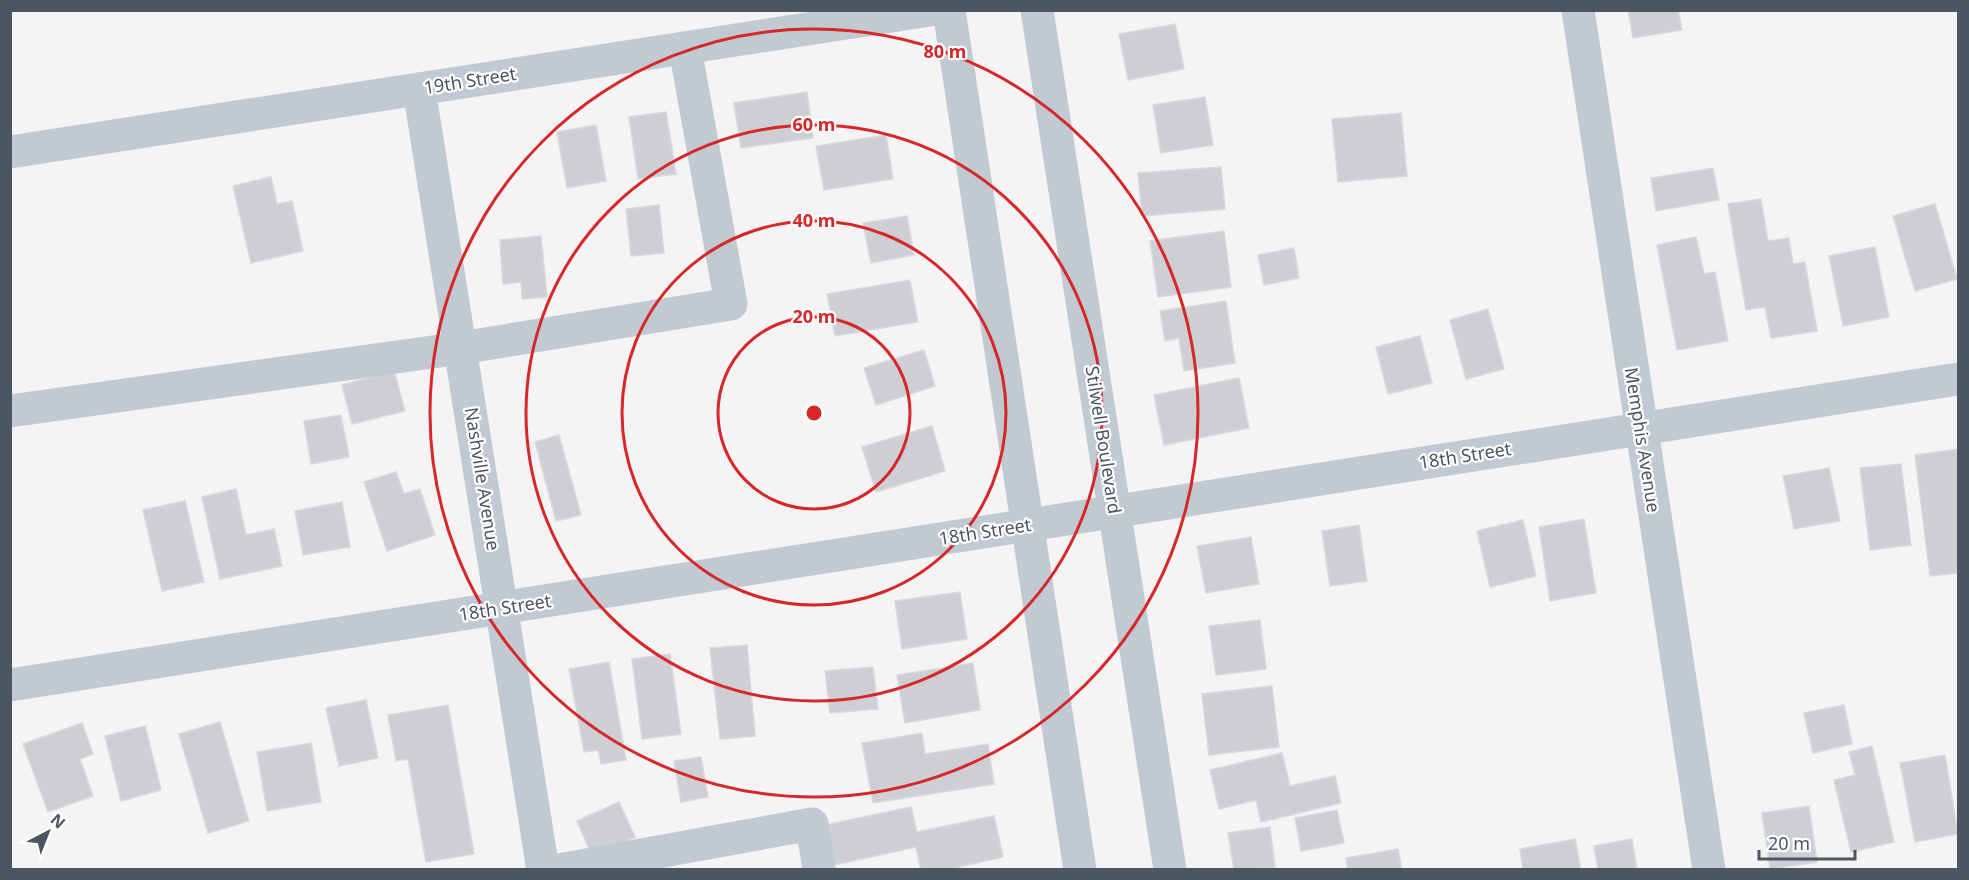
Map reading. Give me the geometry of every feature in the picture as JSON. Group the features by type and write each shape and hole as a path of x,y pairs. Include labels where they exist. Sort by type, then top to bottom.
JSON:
{"street":[{"name":"19th Street","path":"10,152 930,10"},
{"path":"948,10 1080,870"},
{"name":"Stilwell Boulevard","path":"1037,10 1170,870"},
{"name":"Memphis Avenue","path":"1578,10 1640,429 1709,870"},
{"path":"10,411 461,348 731,304 685,48"},
{"name":"Nashville Avenue","path":"419,89 543,870"},
{"name":"18th Street","path":"10,684 503,609 1959,379"},
{"path":"559,870 812,824 819,870"}],"building":[{"path":"1628,10 1678,10 1682,30 1633,38"},
{"path":"1175,24 1184,69 1128,80 1119,34"},
{"path":"807,92 813,138 741,148 734,103"},
{"path":"1205,97 1213,145 1161,153 1153,105"},
{"path":"666,112 676,174 638,179 629,117"},
{"path":"1401,113 1407,176 1338,182 1332,119"},
{"path":"596,125 606,181 567,188 557,132"},
{"path":"886,135 893,179 824,190 816,146"},
{"path":"1221,167 1225,209 1142,216 1138,173"},
{"path":"1713,168 1719,200 1656,211 1651,178"},
{"path":"271,177 277,204 292,201 303,251 251,263 233,186"},
{"path":"1761,199 1768,241 1789,238 1793,264 1805,262 1817,331 1771,338 1765,307 1746,310 1728,204"},
{"path":"1935,204 1957,279 1915,291 1893,216"},
{"path":"659,205 664,253 631,256 626,209"},
{"path":"907,216 914,255 871,263 863,223"},
{"path":"1224,231 1231,287 1158,297 1150,241"},
{"path":"541,236 547,297 522,299 521,282 503,284 500,240"},
{"path":"1696,237 1704,274 1715,272 1728,341 1677,350 1657,245"},
{"path":"1875,247 1889,317 1843,326 1829,256"},
{"path":"1294,248 1299,278 1264,285 1258,255"},
{"path":"910,280 918,322 835,336 827,294"},
{"path":"1226,301 1235,363 1184,371 1179,338 1165,341 1160,311"},
{"path":"1488,309 1504,369 1466,379 1450,320"},
{"path":"1420,336 1432,383 1388,394 1376,347"},
{"path":"924,350 935,386 876,405 864,368"},
{"path":"394,371 405,411 352,424 342,385"},
{"path":"1239,378 1249,428 1164,445 1154,395"},
{"path":"341,415 349,457 311,464 304,421"},
{"path":"932,426 945,471 876,492 862,447"},
{"path":"559,435 581,515 556,521 535,442"},
{"path":"1958,449 1958,573 1930,576 1915,455"},
{"path":"1901,464 1911,545 1870,550 1860,468"},
{"path":"1829,468 1840,521 1794,529 1783,476"},
{"path":"396,472 404,494 420,489 435,535 387,551 364,482"},
{"path":"236,489 246,535 274,529 282,566 220,579 202,497"},
{"path":"185,501 204,582 162,591 143,510"},
{"path":"342,502 350,547 303,555 295,511"},
{"path":"1584,519 1596,593 1550,601 1539,527"},
{"path":"1523,520 1536,576 1490,587 1477,531"},
{"path":"1359,525 1367,581 1330,586 1322,531"},
{"path":"1251,537 1259,584 1206,593 1197,546"},
{"path":"960,592 967,639 902,649 895,601"},
{"path":"1260,620 1266,669 1216,675 1209,626"},
{"path":"747,645 755,736 720,739 710,648"},
{"path":"670,654 681,734 642,739 632,659"},
{"path":"609,662 626,760 601,764 598,750 584,752 569,669"},
{"path":"973,663 980,710 905,723 897,675"},
{"path":"873,667 878,709 830,713 825,671"},
{"path":"1272,686 1279,747 1209,755 1202,694"},
{"path":"366,700 378,758 339,766 326,708"},
{"path":"448,705 474,854 426,862 408,759 396,761 388,715"},
{"path":"1844,705 1852,744 1813,753 1804,713"},
{"path":"220,722 249,821 208,833 179,734"},
{"path":"82,723 93,754 80,759 93,796 48,812 23,744"},
{"path":"145,726 161,790 121,801 105,736"},
{"path":"922,733 925,754 988,744 994,784 873,803 862,743"},
{"path":"311,743 321,802 267,811 257,752"},
{"path":"1872,746 1894,842 1851,852 1834,780 1855,775 1849,752"},
{"path":"1282,753 1290,786 1335,776 1341,803 1261,822 1256,800 1219,809 1210,770"},
{"path":"1945,755 1958,834 1915,842 1900,763"},
{"path":"701,757 708,797 681,802 674,761"},
{"path":"619,802 635,837 592,856 577,821"},
{"path":"1809,806 1817,862 1770,869 1762,813"},
{"path":"911,807 917,832 994,816 1003,857 946,870 921,870 916,847 834,865 825,825"},
{"path":"1337,810 1344,843 1301,851 1295,818"},
{"path":"1270,827 1275,867 1234,870 1228,833"},
{"path":"1575,839 1581,870 1523,870 1520,849"},
{"path":"1632,839 1637,870 1598,870 1594,846"},
{"path":"1398,849 1402,870 1348,870 1346,858"}]}
